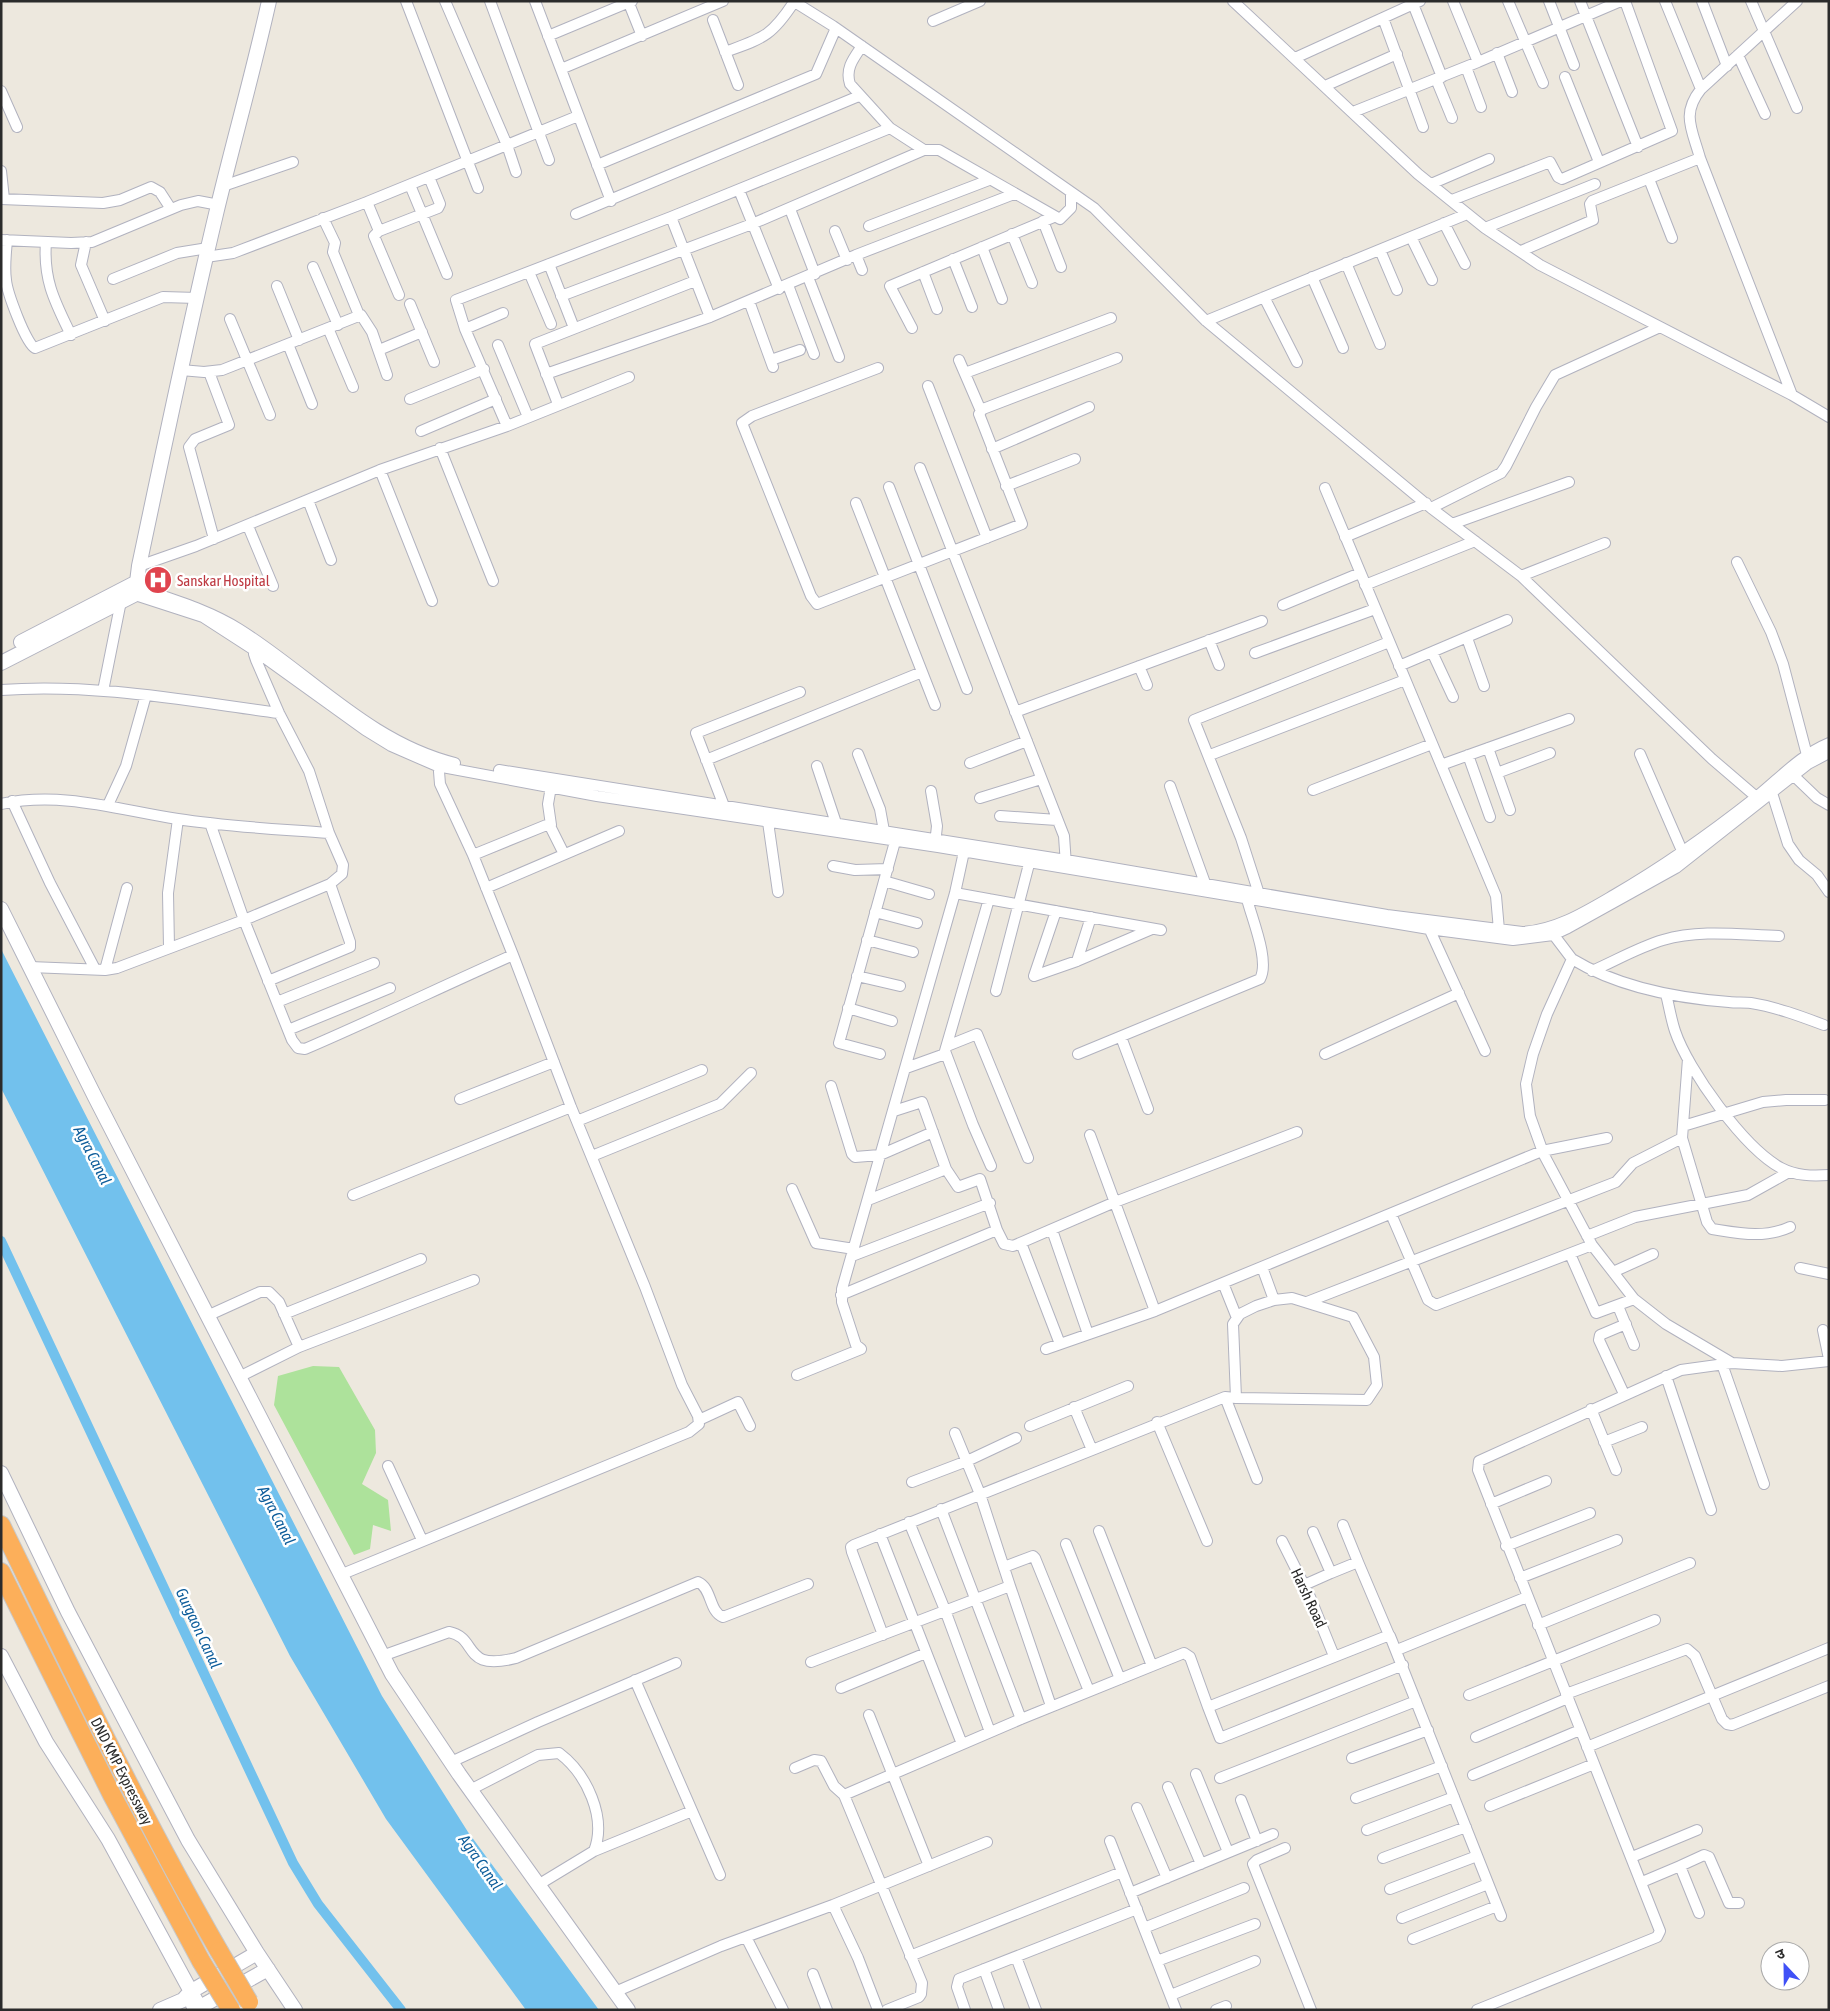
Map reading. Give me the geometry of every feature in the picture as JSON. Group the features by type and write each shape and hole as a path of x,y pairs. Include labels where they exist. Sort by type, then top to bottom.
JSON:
{"highway":[{"name":"DND KMP Expressway","path":"1,1525 134,1797 171,1868 252,2006"},
{"name":"DND KMP Expressway","path":"1,1572 116,1803 202,1961 231,2010"}],"street":[{"path":"103,691 130,590 139,566 218,205 269,1"},
{"path":"406,1 478,188"},
{"path":"445,1 507,145 516,172"},
{"path":"490,1 549,160"},
{"path":"560,69 722,1"},
{"path":"934,21 980,1"},
{"path":"1453,1 1478,62"},
{"path":"1508,1 1543,83"},
{"path":"1549,1 1574,65"},
{"path":"1580,1 1638,147"},
{"path":"1353,112 1466,67 1621,1"},
{"path":"1625,1 1672,131"},
{"path":"1664,1 1701,88"},
{"path":"1702,1 1727,66"},
{"path":"1751,1 1797,108"},
{"path":"1792,395 1700,158 1689,125 1689,110 1701,88 1797,1"},
{"path":"536,2 611,201"},
{"path":"548,36 629,2 642,36"},
{"path":"725,52 763,38 778,26 794,2 836,28 1094,208 1206,321 1428,505 1521,576 1712,759 1759,799"},
{"path":"1236,2 1431,184 1485,228 1540,265 1792,395 1829,417"},
{"path":"1295,58 1416,3 1452,118"},
{"path":"1383,18 1423,127"},
{"path":"713,20 738,85"},
{"path":"597,165 816,74 836,28"},
{"path":"862,46 851,62 847,75 850,84 890,128 924,150"},
{"path":"1497,53 1512,92"},
{"path":"1325,86 1397,54"},
{"path":"1738,55 1765,114"},
{"path":"1466,67 1481,107"},
{"path":"1565,77 1599,162"},
{"path":"1,91 17,127"},
{"path":"576,214 859,96"},
{"path":"113,279 177,253 233,253 367,202 537,131 578,116"},
{"path":"1452,200 1548,162 1552,163 1558,177 1562,179 1689,125"},
{"path":"507,426 484,369 465,329 456,300 671,217 890,128"},
{"path":"561,296 752,224 924,150 939,150 1060,219 1064,218 1071,208 1071,193"},
{"path":"1521,251 1591,222 1594,217 1590,204 1592,201 1700,158"},
{"path":"1431,184 1489,159"},
{"path":"224,186 293,162"},
{"path":"1,170 2,199 104,203 120,200 151,187 160,192 171,209"},
{"path":"399,295 374,236 379,231 438,208 440,204 429,177"},
{"path":"1649,178 1672,238"},
{"path":"869,226 989,180"},
{"path":"410,184 446,274"},
{"path":"1485,228 1595,184"},
{"path":"739,190 752,224 784,287 814,354"},
{"path":"546,374 710,317 1014,194"},
{"path":"197,298 163,297 35,348 32,347 8,292 4,240 86,242 102,238 171,209 198,201 218,205"},
{"path":"367,202 379,231"},
{"path":"790,208 839,357"},
{"path":"1206,321 1467,214"},
{"path":"671,217 710,317"},
{"path":"912,328 890,286 1054,217"},
{"path":"323,218 335,244 333,252 358,316"},
{"path":"1043,221 1061,267"},
{"path":"1444,223 1465,264"},
{"path":"835,231 862,270"},
{"path":"1012,234 1032,283"},
{"path":"1412,236 1432,280"},
{"path":"46,242 44,261 48,286 71,335"},
{"path":"86,242 82,265 105,321"},
{"path":"982,247 1002,299"},
{"path":"1380,250 1397,290"},
{"path":"953,259 972,307"},
{"path":"549,264 574,328"},
{"path":"1346,264 1380,344"},
{"path":"313,267 353,387"},
{"path":"529,272 551,324"},
{"path":"923,272 937,309"},
{"path":"1312,277 1343,348"},
{"path":"558,404 535,344 695,281"},
{"path":"277,286 299,340"},
{"path":"1264,297 1297,362"},
{"path":"749,301 772,363 800,350"},
{"path":"410,304 434,362"},
{"path":"465,329 503,313"},
{"path":"181,370 209,372 246,361 358,316 365,318 379,350 387,376"},
{"path":"965,372 1111,318"},
{"path":"230,320 270,415"},
{"path":"1345,537 1428,505 1501,472 1506,466 1536,407 1556,376 1660,327"},
{"path":"379,350 422,332"},
{"path":"288,344 312,404"},
{"path":"498,345 528,417"},
{"path":"981,411 1117,358"},
{"path":"878,368 752,416 742,423 815,603 820,604 1022,524 979,417 981,411 959,360"},
{"path":"410,399 484,369"},
{"path":"209,372 229,425 195,439 189,447 214,539"},
{"path":"139,566 248,526 380,470 507,426 629,377"},
{"path":"928,386 987,538"},
{"path":"421,431 496,399"},
{"path":"992,449 1089,407"},
{"path":"440,448 493,581"},
{"path":"1006,486 1075,459"},
{"path":"920,468 1058,820 1065,841 1066,865"},
{"path":"380,470 432,601"},
{"path":"1452,524 1569,482"},
{"path":"889,487 966,689"},
{"path":"1324,488 1496,896 1499,930"},
{"path":"308,500 331,560"},
{"path":"856,503 935,705"},
{"path":"248,526 274,586"},
{"path":"1365,585 1474,541"},
{"path":"1521,576 1605,543"},
{"path":"1737,562 1771,632 1783,664 1808,759"},
{"path":"1283,605 1360,573"},
{"path":"1,663 130,590"},
{"path":"1,653 130,590 208,612 257,646 371,734 405,753 437,762 629,796 716,808 773,820 935,843 1129,876 1200,885 1513,940 1551,931 1586,919 1676,868 1829,743"},
{"path":"1254,653 1375,609"},
{"path":"1399,666 1507,620"},
{"path":"1015,712 1262,621"},
{"path":"1466,638 1484,686"},
{"path":"1209,640 1218,665"},
{"path":"1260,897 1241,838 1210,755 1194,720 1389,642"},
{"path":"30,967 100,969 129,964 169,947 244,920 330,884 340,876 343,871 309,771 279,713 256,660 257,646"},
{"path":"1432,652 1453,697"},
{"path":"1140,666 1147,685"},
{"path":"706,760 922,672"},
{"path":"1210,755 1405,680"},
{"path":"1,690 50,688 103,691 279,713"},
{"path":"716,808 706,760 697,735 698,731 800,692"},
{"path":"108,804 126,766 146,695"},
{"path":"1441,765 1569,719"},
{"path":"970,763 1027,741"},
{"path":"1314,790 1432,744"},
{"path":"1488,748 1510,810"},
{"path":"1428,925 1522,932 1551,931 1684,853 1759,799 1772,793 1808,759 1829,753"},
{"path":"858,754 880,810 884,831"},
{"path":"1497,773 1550,754"},
{"path":"1640,754 1684,853"},
{"path":"1468,755 1490,817"},
{"path":"340,1575 689,1432 698,1428 699,1420 682,1385 473,855 440,784 437,762"},
{"path":"817,766 838,829"},
{"path":"1793,775 1817,798 1829,806"},
{"path":"980,798 1041,779"},
{"path":"552,783 548,804 550,825 564,854"},
{"path":"1170,786 1200,885"},
{"path":"932,791 936,814 935,843"},
{"path":"1772,793 1788,844 1799,860 1817,875 1829,892"},
{"path":"1,804 12,801 60,800 108,804 178,819 329,833"},
{"path":"12,801 50,883 100,969"},
{"path":"716,808 773,820"},
{"path":"1000,816 1058,820"},
{"path":"169,947 168,893 178,819"},
{"path":"773,820 778,892"},
{"path":"210,823 244,920 276,1002 298,1048 305,1049 513,956"},
{"path":"473,855 550,825"},
{"path":"838,829 884,831 896,837"},
{"path":"486,888 619,831"},
{"path":"880,1054 838,1043 896,837"},
{"path":"965,848 1029,864 1066,865"},
{"path":"797,1375 861,1349 856,1345 841,1295 955,893 965,848"},
{"path":"996,991 1029,864"},
{"path":"833,866 855,870 888,869"},
{"path":"884,881 929,894"},
{"path":"268,981 350,947 350,942 330,884"},
{"path":"1200,885 1247,899 1260,897"},
{"path":"100,969 127,888"},
{"path":"955,893 1018,904 1056,911 1091,918 1157,929 1034,976 1056,911"},
{"path":"989,899 946,1050 991,1166"},
{"path":"1078,1054 1260,979 1264,972 1263,961 1247,899"},
{"path":"1,909 382,1656 470,1790 628,2010"},
{"path":"875,912 917,923"},
{"path":"1077,961 1091,918"},
{"path":"1428,925 1485,1051"},
{"path":"1551,931 1572,959 1592,971 1666,994 1729,1002 1750,1002 1824,1025"},
{"path":"1592,971 1661,940 1677,936 1704,933 1779,936"},
{"path":"867,940 912,952"},
{"path":"1572,959 1547,1014 1532,1054 1526,1084 1530,1116 1542,1151 1589,1241 1634,1299 1666,1324 1727,1363 1764,1484"},
{"path":"276,1002 374,963"},
{"path":"857,976 900,986"},
{"path":"288,1030 390,988"},
{"path":"1325,1054 1459,993"},
{"path":"1666,994 1675,1031 1688,1059 1725,1114 1760,1153 1770,1162 1789,1172 1806,1176 1829,1175"},
{"path":"848,1008 892,1021"},
{"path":"906,1068 978,1034 1028,1158"},
{"path":"1121,1037 1148,1109"},
{"path":"1688,1059 1682,1138 1702,1204 1712,1229 1753,1235 1790,1227"},
{"path":"460,1099 554,1062"},
{"path":"577,1120 702,1070"},
{"path":"592,1156 720,1104 751,1073"},
{"path":"831,1086 852,1154 860,1158 880,1155 933,1132"},
{"path":"1683,1126 1773,1100 1825,1100"},
{"path":"894,1110 922,1102 946,1169 958,1187 980,1179 990,1203 997,1230 1004,1244 1009,1247 1115,1202 1297,1132"},
{"path":"353,1195 571,1106"},
{"path":"1090,1134 1155,1311"},
{"path":"1046,1349 1155,1311 1542,1151 1607,1138"},
{"path":"1307,1302 1410,1261 1570,1202 1616,1182 1633,1163 1682,1138"},
{"path":"868,1200 946,1169"},
{"path":"1391,1214 1428,1300 1436,1305 1570,1254 1589,1241 1635,1217 1754,1193 1789,1172"},
{"path":"792,1189 816,1242 853,1252 990,1203"},
{"path":"841,1295 997,1230"},
{"path":"1052,1230 1088,1334"},
{"path":"1021,1243 1060,1344"},
{"path":"1570,1254 1596,1313 1634,1299"},
{"path":"1613,1272 1653,1254"},
{"path":"284,1314 421,1259"},
{"path":"1262,1267 1274,1300"},
{"path":"1800,1268 1829,1274"},
{"path":"239,1377 299,1347 474,1280"},
{"path":"1223,1283 1237,1318"},
{"path":"207,1316 266,1292 275,1296 299,1347"},
{"path":"883,1635 851,1547 1157,1422 1225,1397 1236,1398 1366,1400 1377,1385 1374,1357 1353,1317 1292,1298 1274,1300 1256,1306 1237,1318 1233,1324 1236,1398"},
{"path":"1618,1306 1634,1345"},
{"path":"1624,1394 1599,1340 1600,1336 1626,1324"},
{"path":"1477,2010 1656,1937 1660,1932 1660,1927 1506,1546 1478,1470 1479,1460 1624,1394 1666,1376 1692,1368 1727,1363 1782,1366 1829,1360 1824,1330"},
{"path":"1666,1376 1711,1510"},
{"path":"1030,1426 1074,1406 1128,1386"},
{"path":"1225,1397 1257,1479"},
{"path":"699,1420 738,1402 750,1426"},
{"path":"1074,1406 1092,1450"},
{"path":"1592,1409 1616,1470"},
{"path":"1157,1422 1208,1541"},
{"path":"1604,1442 1642,1427"},
{"path":"955,1433 980,1494 1051,1706"},
{"path":"912,1482 967,1461 1016,1438"},
{"path":"388,1466 422,1540"},
{"path":"1,1472 68,1612 188,1840 257,1953 295,2010"},
{"path":"1491,1504 1546,1481"},
{"path":"941,1509 1022,1719"},
{"path":"1506,1546 1590,1513"},
{"path":"909,1522 945,1610 990,1732"},
{"path":"1343,1525 1397,1650 1499,1911 1413,1939"},
{"path":"1099,1531 1152,1666"},
{"path":"1313,1532 1331,1573"},
{"path":"880,1534 962,1744"},
{"path":"1520,1578 1616,1540"},
{"name":"Harsh Road","path":"1282,1541 1304,1585 1334,1656"},
{"path":"1066,1544 1120,1679"},
{"path":"1004,1567 1033,1556 1035,1558 1089,1691"},
{"path":"1304,1585 1358,1562"},
{"path":"1538,1625 1690,1563"},
{"path":"382,1656 449,1632 458,1636 476,1657 483,1661 500,1662 560,1640 698,1582 706,1589 714,1608 723,1617 808,1584"},
{"path":"810,1662 1010,1586"},
{"path":"1397,1650 1527,1597"},
{"path":"1469,1695 1655,1620"},
{"path":"1208,1706 1389,1635"},
{"path":"1587,1747 1829,1648"},
{"path":"1476,1737 1567,1696 1687,1649 1696,1656 1722,1718 1732,1726 1829,1686"},
{"path":"841,1688 926,1653"},
{"path":"844,1795 1051,1706 1184,1653 1188,1654 1220,1738 1403,1665"},
{"path":"1,1656 46,1742 108,1839 186,1996 201,2009 268,1969"},
{"path":"451,1762 676,1663"},
{"path":"635,1680 720,1875"},
{"path":"1220,1778 1416,1701"},
{"path":"869,1715 930,1866"},
{"path":"1352,1758 1428,1730"},
{"path":"1473,1775 1580,1730"},
{"path":"470,1790 545,1753 559,1753 587,1788 598,1814 598,1841 594,1851"},
{"path":"795,1768 814,1760 821,1761 834,1786 844,1795 880,1886 922,1983 921,1994 888,2010"},
{"path":"1490,1806 1594,1764"},
{"path":"1356,1798 1442,1766"},
{"path":"1196,1774 1228,1852"},
{"path":"1168,1787 1201,1864"},
{"path":"1367,1830 1454,1797"},
{"path":"1241,1800 1257,1841"},
{"path":"1138,1808 1167,1878"},
{"path":"538,1885 594,1851 692,1811"},
{"path":"1383,1858 1466,1827"},
{"path":"1632,1857 1697,1830"},
{"path":"1130,1893 1273,1834"},
{"path":"1110,1840 1176,2010"},
{"path":"615,1992 746,1937 833,1905 987,1842"},
{"path":"1285,1848 1257,1860 1253,1864 1310,2010"},
{"path":"1642,1882 1704,1855 1709,1857 1729,1903 1739,1903"},
{"path":"1390,1889 1477,1856"},
{"path":"1680,1866 1698,1913"},
{"path":"910,1956 1122,1872"},
{"path":"1402,1918 1488,1884"},
{"path":"1144,1928 1244,1888"},
{"path":"833,1905 858,1958 878,2010"},
{"path":"965,2010 956,1983 959,1979 1137,1909"},
{"path":"1157,1961 1255,1924"},
{"path":"746,1937 783,2010"},
{"path":"160,2010 257,1953"},
{"path":"1016,1957 1036,2010"},
{"path":"1171,1996 1256,1961"},
{"path":"984,1969 999,2010"},
{"path":"813,1974 827,2010"}],"green space":[{"path":"313,1366 339,1367 375,1430 376,1453 362,1484 388,1500 391,1531 373,1525 370,1549 354,1555 274,1405 278,1376"}],"water":[{"name":"Agra Canal","path":"1,949 382,1696 468,1832 599,2010 526,2010 386,1819 290,1656 1,1088"}],"waterway":[{"name":"Gurgaon Canal","path":"1,1241 293,1863 318,1904 401,2010"}],"place":[{"name":"Sanskar Hospital","path":"158,580"}]}
